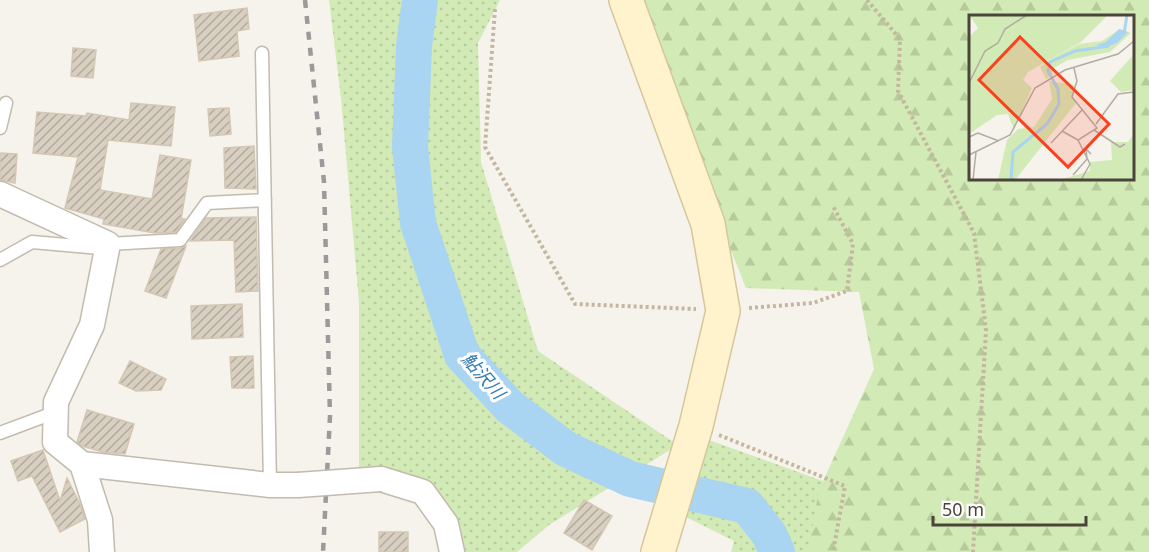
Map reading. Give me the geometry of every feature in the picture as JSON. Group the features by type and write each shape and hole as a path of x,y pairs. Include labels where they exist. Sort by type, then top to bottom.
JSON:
{"street":[{"path":"627,0 708,224 723,310 696,426 658,552"},
{"path":"0,194 108,246 92,325 56,402 55,442 82,464 270,485 381,479 423,492 446,524 452,552"},
{"path":"82,464 100,520 102,552"}],"lane":[{"path":"262,53 270,485"},
{"path":"0,128 6,103"},
{"path":"0,260 32,242 108,246 180,240 207,203 265,200"},
{"path":"0,433 56,412"}],"path":[{"path":"867,0 900,39 898,91 974,234 986,330 973,552"},
{"path":"495,9 485,147 575,304 723,310 813,303 847,291 853,244 833,206"},
{"path":"696,426 845,486 833,552"}],"green space":[{"path":"329,0 500,0 478,43 481,162 538,351 678,445 549,525 517,552 451,552 423,492 359,476 359,302 341,98"},
{"path":"631,0 1149,0 1149,552 808,552 819,490 874,369 859,292 746,288"},
{"path":"709,440 823,481 809,552 731,552 734,541 686,517"}],"building":[{"path":"247,8 249,29 237,31 239,56 199,61 194,15"},
{"path":"73,48 96,50 93,78 71,76"},
{"path":"131,103 175,107 171,146 108,140 100,190 152,199 160,155 191,160 181,219 185,219 176,232 155,233 103,224 104,219 65,208 78,157 33,153 37,112 86,116 87,113 129,120"},
{"path":"229,108 231,134 210,136 208,109"},
{"path":"254,146 256,189 225,188 224,148"},
{"path":"0,153 17,154 15,183 0,180"},
{"path":"256,217 258,291 236,292 234,240 190,241 206,218"},
{"path":"186,246 166,298 145,291 161,249"},
{"path":"242,304 243,337 192,339 191,306"},
{"path":"253,356 254,388 232,388 230,357"},
{"path":"130,361 166,379 161,390 136,391 119,383"},
{"path":"87,410 134,424 125,454 103,452 82,446 77,442"},
{"path":"43,450 60,501 67,478 85,519 60,532 32,476 18,481 11,461"},
{"path":"584,500 612,516 592,550 564,533"},
{"path":"379,532 408,532 408,552 379,552"}],"waterway":[{"name":"鮎沢川","path":"420,0 414,46 410,147 418,223 462,355 510,407 566,449 630,479 747,506 769,534 777,552"}],"railway":[{"path":"305,0 324,182 330,416 323,552"}]}
